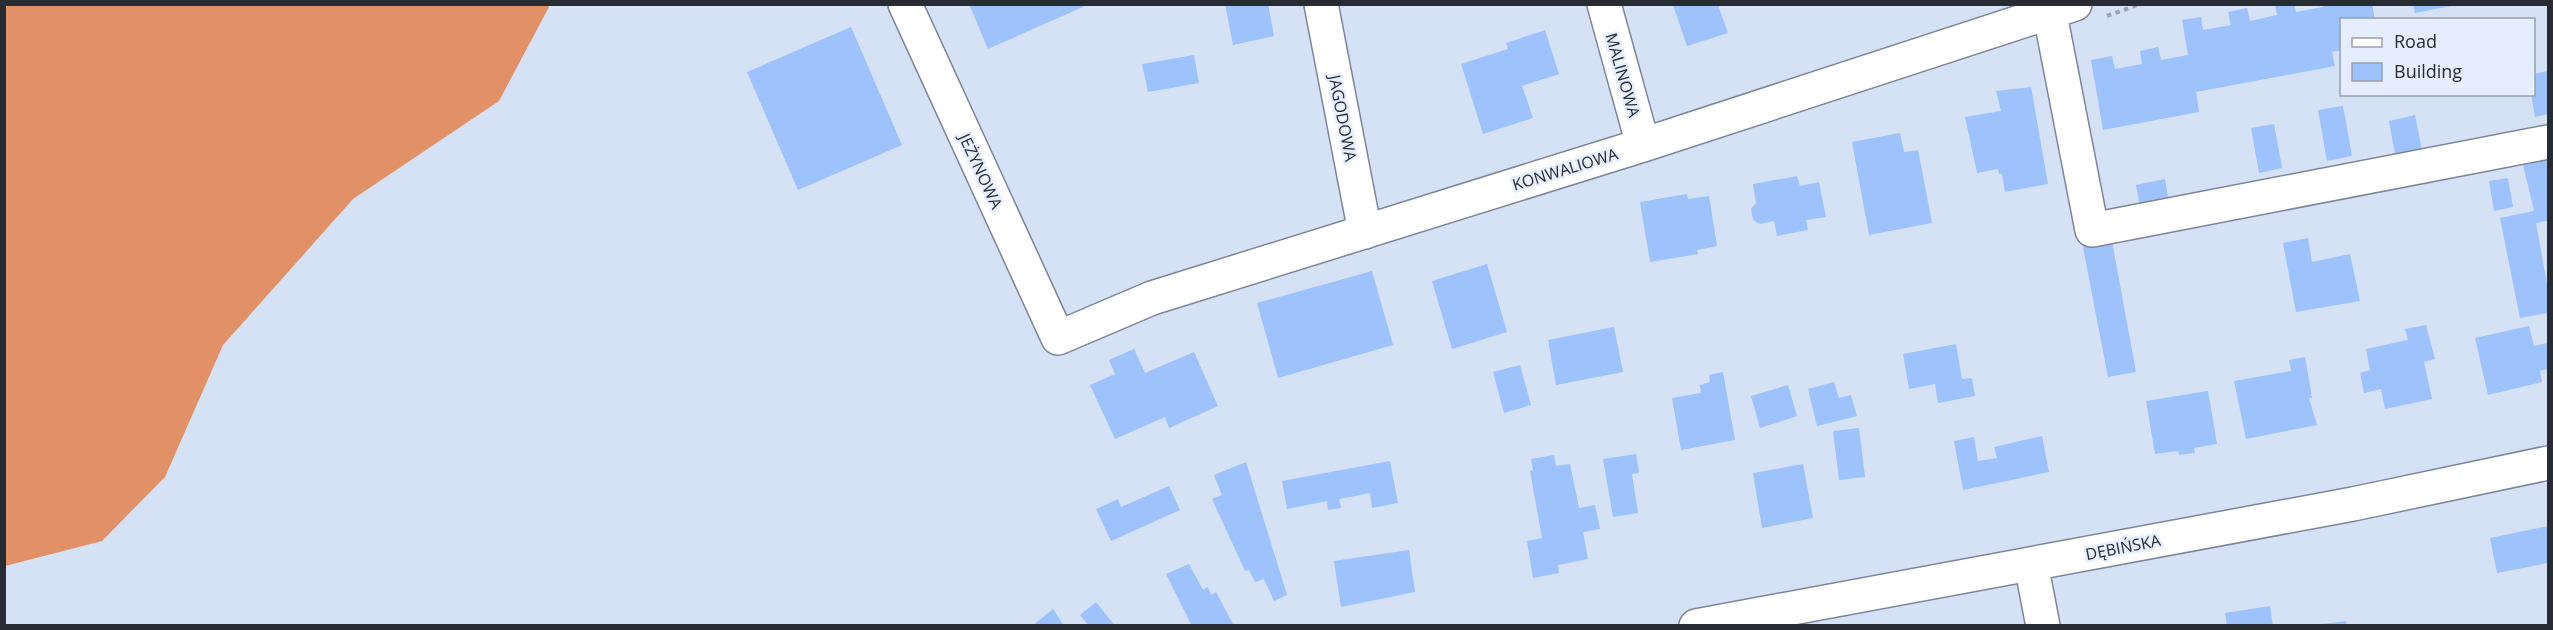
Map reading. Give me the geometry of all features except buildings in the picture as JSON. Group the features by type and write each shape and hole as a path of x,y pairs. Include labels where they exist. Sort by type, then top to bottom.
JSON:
{"street":[{"name":"JEŻYNOWA","path":"905,4 1058,338"},
{"name":"JAGODOWA","path":"1321,4 1365,232"},
{"name":"MALINOWA","path":"1604,4 1643,145"},
{"name":"KONWALIOWA","path":"1058,338 1152,298 1643,145 2058,8"},
{"path":"2058,8 2092,230 2548,142"},
{"name":"DĘBIŃSKA","path":"1696,626 2353,504 2548,463"},
{"path":"2031,564 2043,626"}],"shaded area":[{"path":"5,4 550,5 499,101 353,199 223,345 165,477 102,541 5,566"}]}
